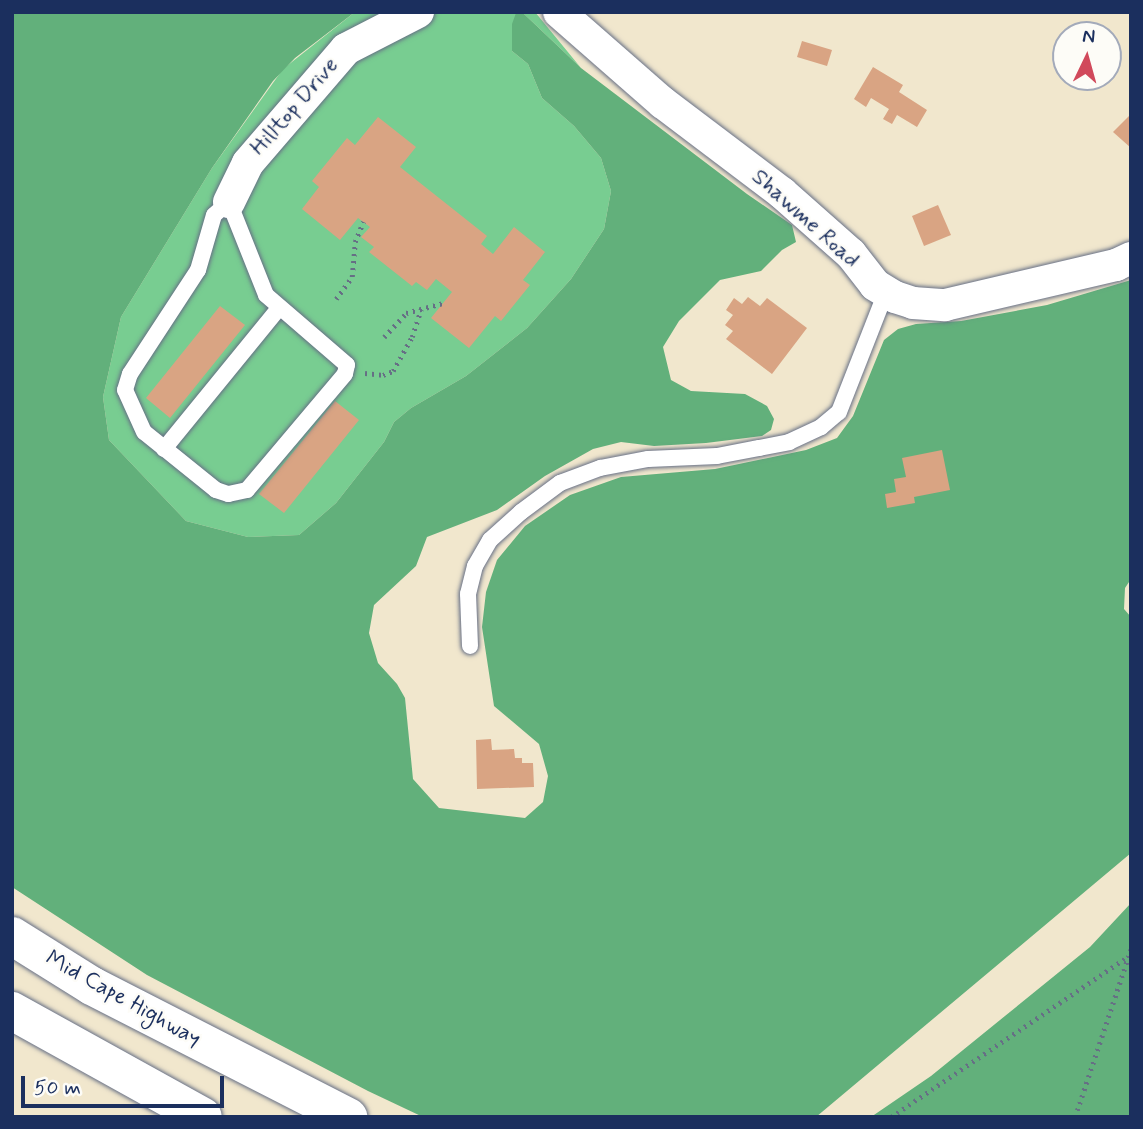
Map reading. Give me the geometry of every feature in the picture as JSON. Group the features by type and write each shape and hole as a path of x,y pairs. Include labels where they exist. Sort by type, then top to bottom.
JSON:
{"highway":[{"name":"Mid Cape Highway","path":"12,936 92,986 348,1117"},
{"path":"12,1011 203,1117"}],"street":[{"name":"Hilltop Drive","path":"229,202 248,163 346,49 418,12"},
{"name":"Shawme Road","path":"559,12 663,103 782,193 851,254 874,285 886,292 913,303 946,305 1116,265 1131,258"}],"lane":[{"path":"229,202 266,295 279,309 346,360 347,370 247,490 240,494 216,490 144,432 126,397 127,382 193,279 214,215 229,202"},
{"path":"470,646 468,594 475,566 490,540 521,512 560,483 600,468 648,459 717,456 789,442 821,427 839,412 886,292"},
{"path":"164,449 279,309"}],"path":[{"path":"336,299 352,277 355,242 363,222"},
{"path":"384,337 406,313 443,303"},
{"path":"347,370 389,374 408,345 421,309"},
{"path":"1074,1117 1131,949"},
{"path":"891,1117 1126,958"}],"green space":[{"path":"12,12 355,12 295,58 273,81 212,168 121,317 103,397 109,440 186,521 248,537 299,535 336,503 384,442 394,422 411,408 466,376 527,328 571,279 604,229 611,191 601,158 574,126 542,98 528,64 512,51 512,24 516,13 522,12 581,68 792,225 796,242 782,250 761,271 720,280 679,321 663,347 671,380 691,391 745,394 767,406 774,419 771,430 762,436 706,443 654,446 621,442 593,449 545,476 497,510 427,537 416,566 374,605 369,633 378,663 397,684 405,698 413,779 439,808 525,818 543,802 548,776 539,744 494,706 482,627 486,592 497,560 525,526 570,495 621,477 715,469 806,450 837,438 853,416 884,340 898,329 916,324 961,321 1047,305 1131,280 1131,579 1125,588 1124,609 1131,617 1131,853 816,1117 423,1117 147,975 12,887"},
{"path":"355,12 522,12 512,51 528,64 542,98 574,126 601,158 611,191 604,229 571,279 527,328 466,376 411,408 394,422 384,442 336,503 299,535 248,537 186,521 109,440 103,397 121,317 212,168 283,69"},
{"path":"522,12 535,12 581,68"},
{"path":"1131,903 1131,1117 871,1117 931,1076 1090,947"}],"building":[{"path":"802,41 832,50 827,66 797,57"},
{"path":"873,67 903,85 899,92 927,110 917,127 897,115 892,124 883,119 889,109 871,98 866,107 854,99"},
{"path":"1131,114 1131,148 1113,132"},
{"path":"378,117 416,147 400,167 487,236 481,244 493,254 514,227 545,252 523,280 530,285 501,321 495,316 469,348 431,318 452,292 436,279 427,290 416,282 412,286 369,252 374,247 361,237 370,227 358,218 340,240 302,209 319,187 312,181 347,138 355,145"},
{"path":"938,205 951,235 924,246 912,216"},
{"path":"748,297 760,306 767,298 807,328 772,374 726,339 733,331 725,325 733,315 726,310 734,298 742,304"},
{"path":"220,306 245,325 170,418 146,398"},
{"path":"335,401 359,420 284,513 259,494"},
{"path":"942,450 950,490 914,497 915,503 887,508 885,494 896,492 894,479 906,477 902,458"},
{"path":"491,739 492,750 514,749 515,758 522,758 522,763 533,763 534,787 477,789 476,740"}]}
